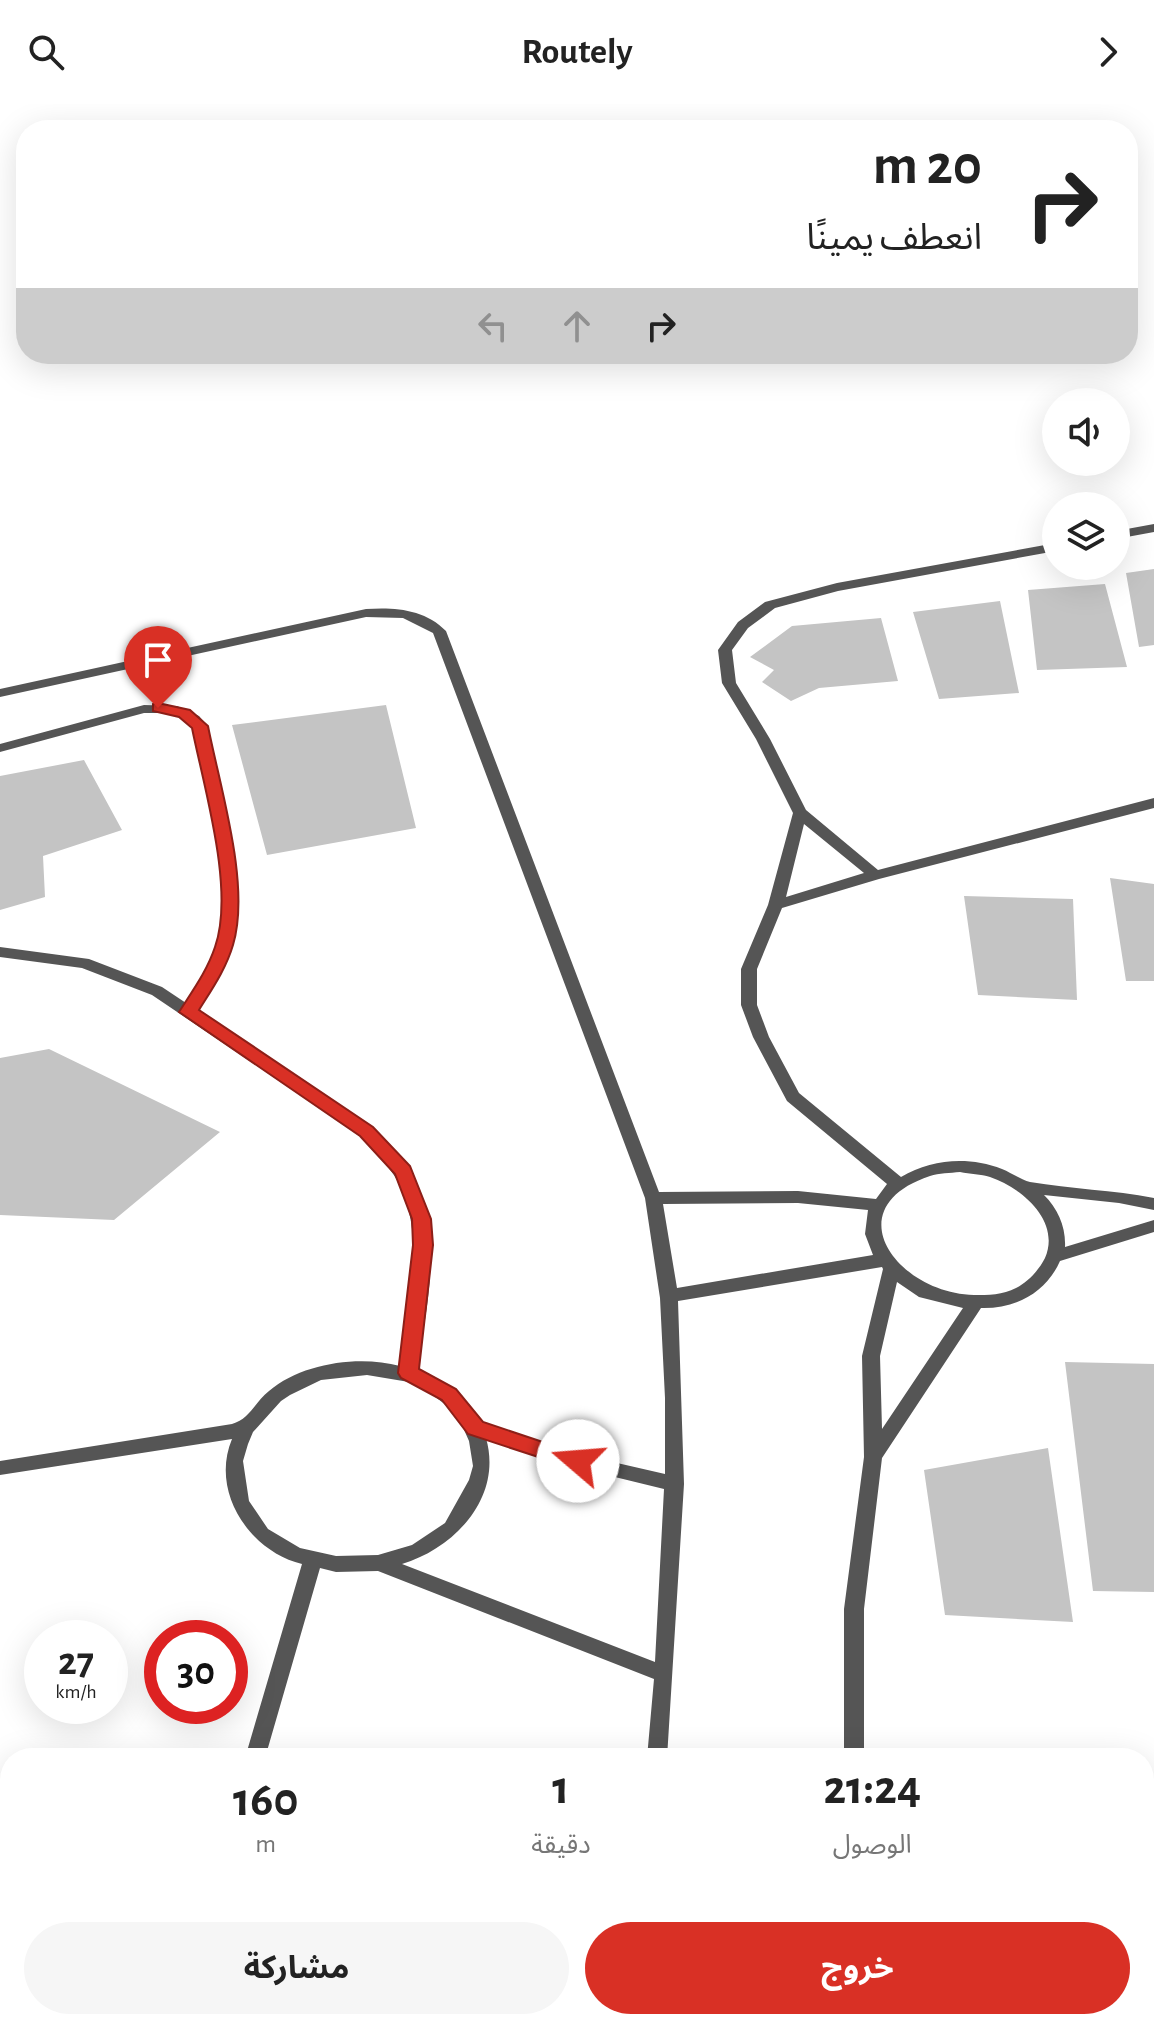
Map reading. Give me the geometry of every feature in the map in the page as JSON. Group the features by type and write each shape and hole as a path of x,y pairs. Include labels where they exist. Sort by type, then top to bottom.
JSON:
{"street":[{"path":"1130,532 1154,528"},
{"path":"875,875 800,813 763,739 729,683 725,650 743,625 770,605 837,587 1042,550"},
{"path":"0,693 366,613 387,611 425,619 439,631 653,1198 666,1250 671,1296 675,1484 658,1748"},
{"path":"0,748 144,709 172,709 185,713 200,726 230,881 231,913 225,946 210,979 188,1012"},
{"path":"776,905 875,875 1154,803"},
{"path":"800,813 776,905 749,969 749,1005 761,1037 793,1097 898,1184"},
{"path":"0,952 43,956 97,967 157,991 367,1132 403,1171 422,1219 423,1245 408,1373"},
{"path":"960,1166 994,1172 1025,1187 1047,1207 1058,1231 1057,1256 1046,1275 1028,1290 1004,1300 975,1304 943,1300 914,1288 887,1265 873,1232 879,1205 898,1184 926,1170 960,1166"},
{"path":"1025,1187 1154,1204"},
{"path":"653,1198 798,1197 879,1205"},
{"path":"1057,1256 1154,1226"},
{"path":"671,1296 887,1265"},
{"path":"854,1748 854,1609 873,1457 871,1356 887,1265"},
{"path":"873,1457 975,1304"},
{"path":"362,1367 408,1373 449,1394 476,1428 482,1469 467,1510 431,1544 382,1564 347,1566 312,1562 276,1546 250,1521 235,1491 234,1459 246,1427 276,1396 316,1374 362,1367"},
{"path":"0,1468 246,1427"},
{"path":"476,1428 578,1461 675,1484"},
{"path":"258,1748 312,1562"},
{"path":"382,1564 664,1674"}],"building":[{"path":"1154,569 1154,645 1139,647 1127,580 1130,580 1130,572"},
{"path":"1105,584 1127,667 1037,670 1028,590"},
{"path":"1000,601 1019,693 939,699 913,612"},
{"path":"881,618 898,681 819,688 791,701 762,682 774,670 750,657 792,626"},
{"path":"386,705 416,828 267,855 232,725"},
{"path":"84,760 122,830 43,856 45,897 0,910 0,776"},
{"path":"1110,878 1154,884 1154,981 1126,981"},
{"path":"964,896 1073,899 1077,1000 978,995"},
{"path":"49,1049 220,1132 114,1220 0,1215 0,1058"},
{"path":"1065,1362 1154,1364 1154,1592 1093,1591"},
{"path":"1048,1448 1073,1622 945,1615 924,1470"}],"route":[{"path":"158,708 185,713 200,726 230,881 231,913 225,946 210,979 188,1012 367,1132 387,1150 403,1171 415,1194 422,1219 423,1245 408,1373 449,1394 476,1428 578,1461"}]}
